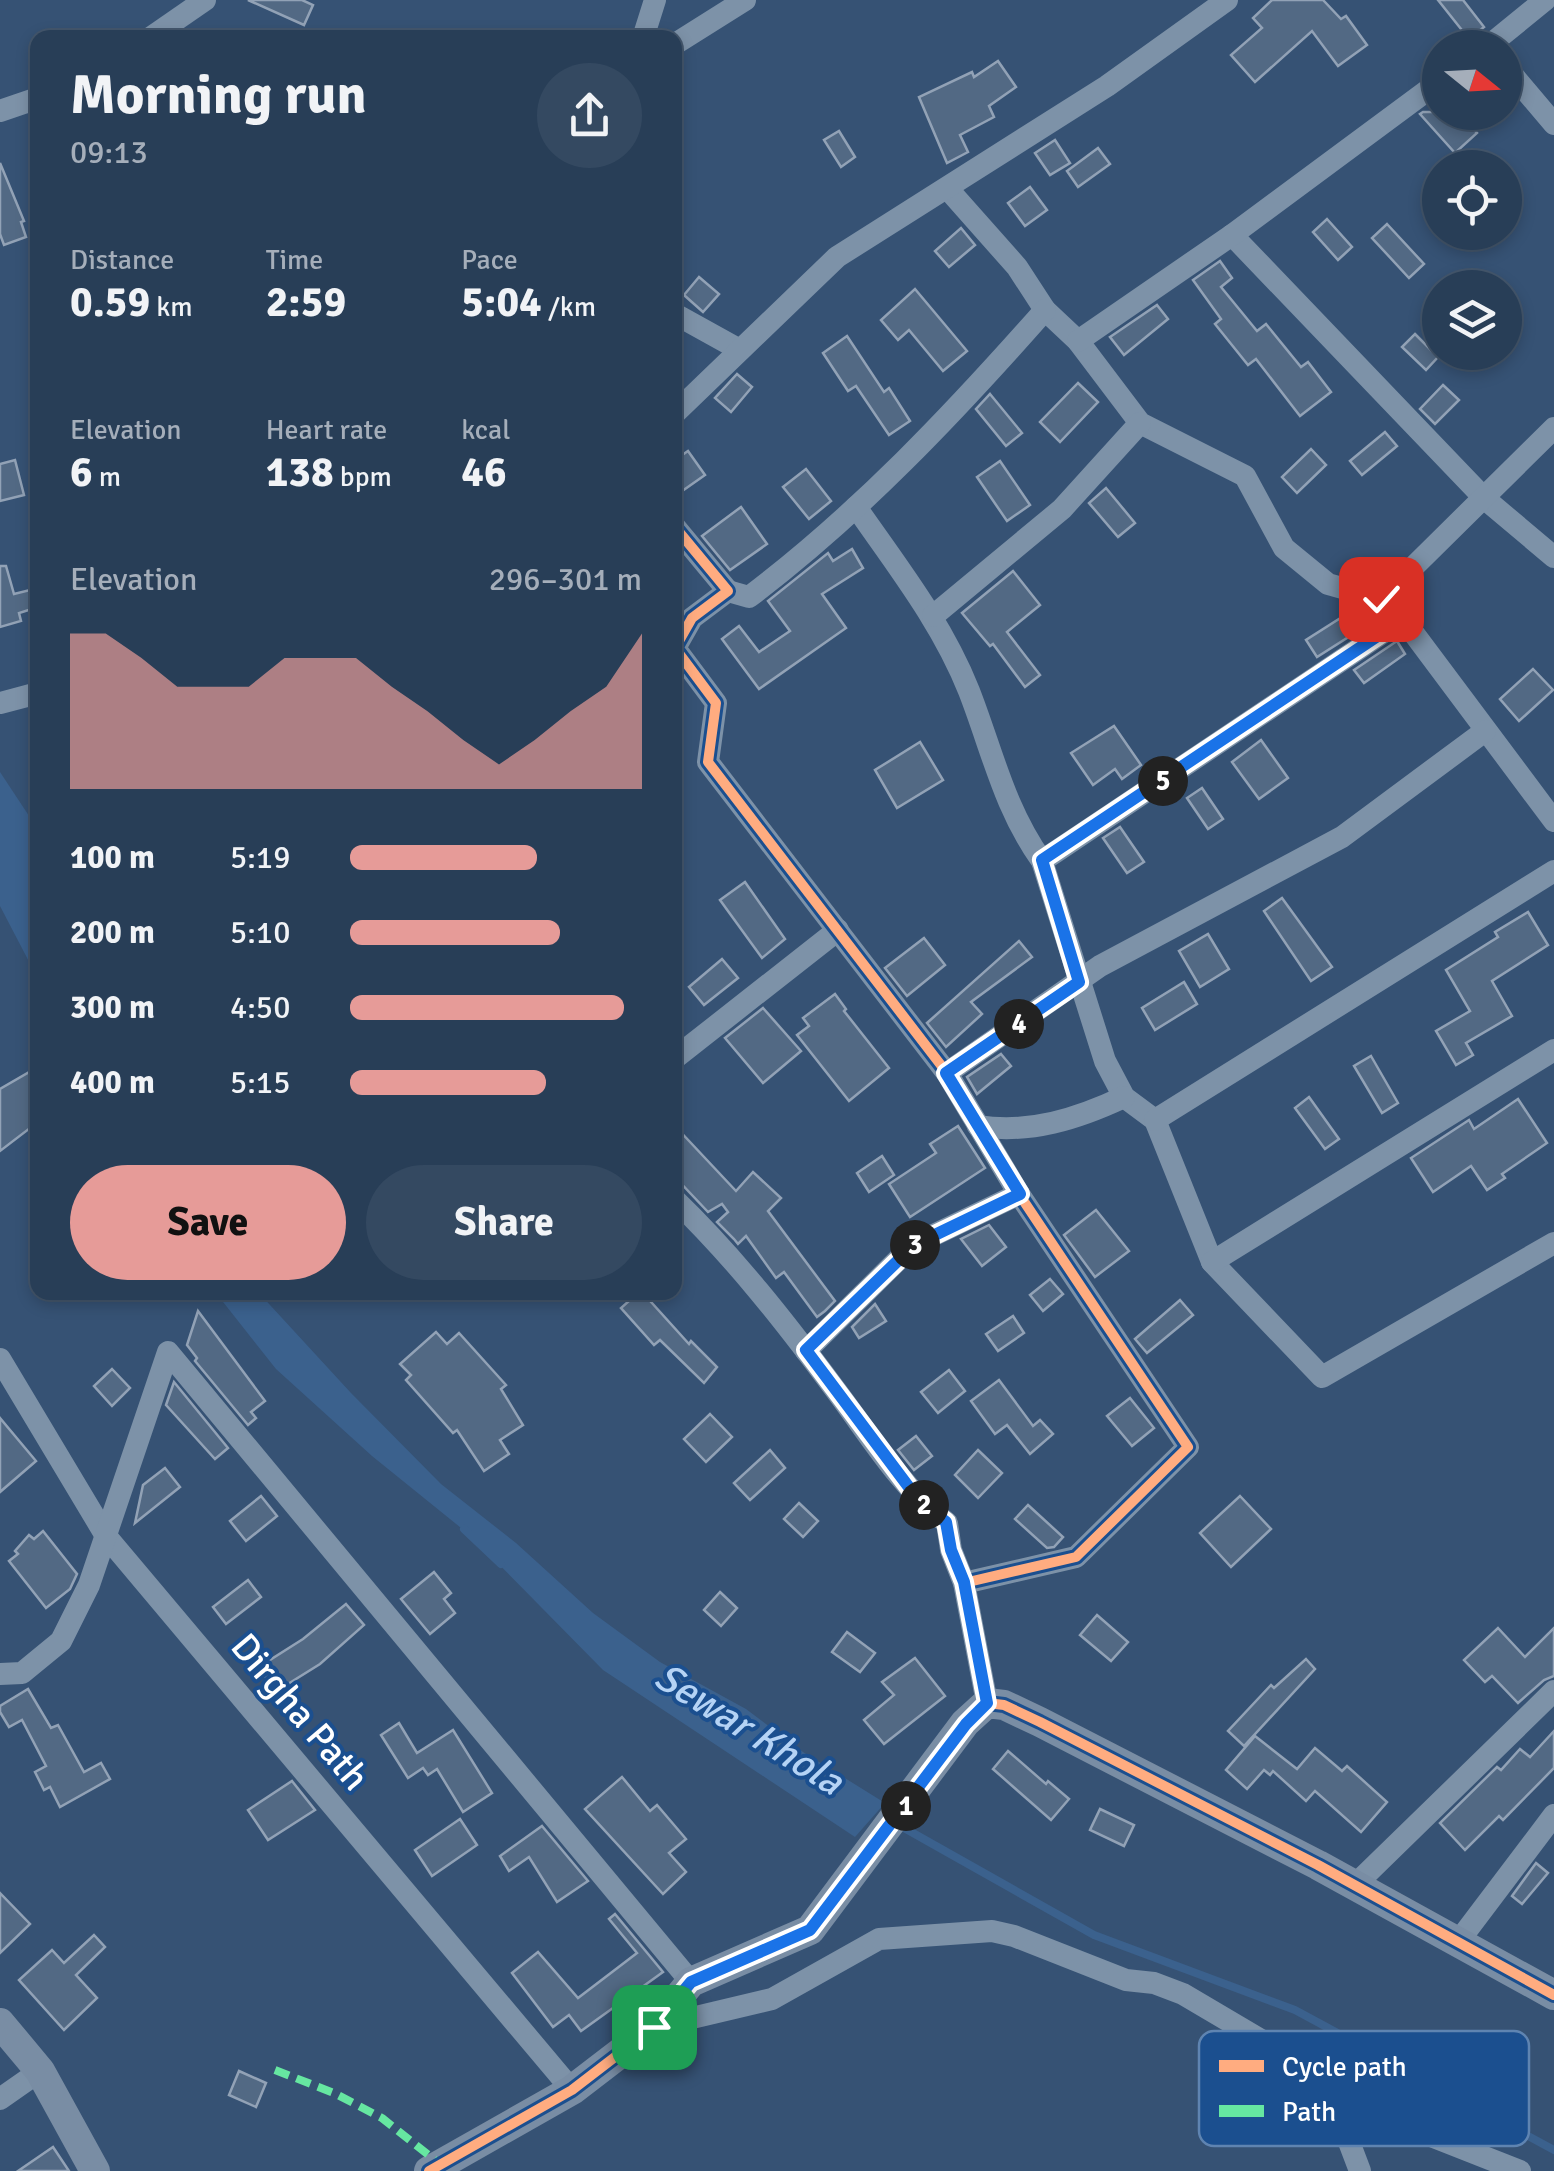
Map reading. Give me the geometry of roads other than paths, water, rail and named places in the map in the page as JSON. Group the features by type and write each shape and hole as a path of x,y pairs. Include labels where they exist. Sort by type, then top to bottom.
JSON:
{"street":[{"path":"162,30 205,0"},
{"path":"646,30 655,0"},
{"path":"682,40 745,0"},
{"path":"682,406 836,256 1107,86 1227,0"},
{"path":"1509,30 1545,0"},
{"path":"1522,86 1554,124"},
{"path":"1078,341 1232,235 1422,95"},
{"path":"0,111 30,101"},
{"path":"947,188 1017,268 1045,310 1078,341 1140,423 1245,476 1284,548 1328,584 1381,599 1403,619 1554,820"},
{"path":"1232,235 1486,498 1554,557"},
{"path":"682,535 728,591 749,598 856,507 968,398 1045,310"},
{"path":"682,318 740,350"},
{"path":"932,616 1062,509 1140,423"},
{"path":"1381,599 1554,428"},
{"path":"856,507 932,616 968,690 1014,817 1042,860 1105,1062 1124,1097 1155,1120 1212,1262 1322,1377 1554,1243"},
{"path":"682,637 692,618 728,591"},
{"path":"1042,860 1403,619"},
{"path":"682,656 716,703 708,762 946,1073 1020,1194 1188,1447 1076,1558 964,1582"},
{"path":"0,704 30,695"},
{"path":"946,1073 1100,966 1342,836 1485,731"},
{"path":"1155,1120 1554,870"},
{"path":"682,1053 838,930"},
{"path":"1212,1262 1554,1050"},
{"path":"978,1126 1005,1130 1040,1126 1088,1114 1124,1097"},
{"path":"806,1350 914,1245 1020,1194"},
{"path":"682,1207 710,1234 806,1350 920,1502 946,1522 951,1550 964,1582 987,1703"},
{"path":"0,1674 22,1673 61,1640 89,1585 168,1352 691,1982"},
{"name":"Dirgha Path","path":"0,1359 106,1536 572,2090"},
{"path":"1355,1886 1554,1691"},
{"path":"428,2171 572,2090 654,2027 691,1982 810,1930 966,1724 987,1703"},
{"path":"987,1703 1004,1705 1040,1722 1554,1995"},
{"path":"1458,1942 1554,1815"},
{"path":"654,2027 772,1999 879,1939 992,1931 1126,1980 1154,1983 1183,1994 1246,2031"},
{"path":"0,2023 40,2071 95,2171"},
{"path":"0,2099 40,2071"},
{"path":"1351,2146 1360,2171"},
{"path":"1456,2146 1520,2171"}],"water":[{"path":"0,772 30,817 30,964 0,906"},
{"path":"222,1300 265,1300 441,1484 516,1543 593,1613 660,1662 746,1709 803,1752 885,1803 855,1837 603,1670 471,1536 372,1456 276,1369"}],"waterway":[{"name":"Sewar Khola","path":"464,1529 501,1564"},
{"name":"Sewar Khola","path":"897,1824 1094,1935 1295,2010 1334,2031"},
{"name":"Sewar Khola","path":"1529,2136 1554,2150"}]}
